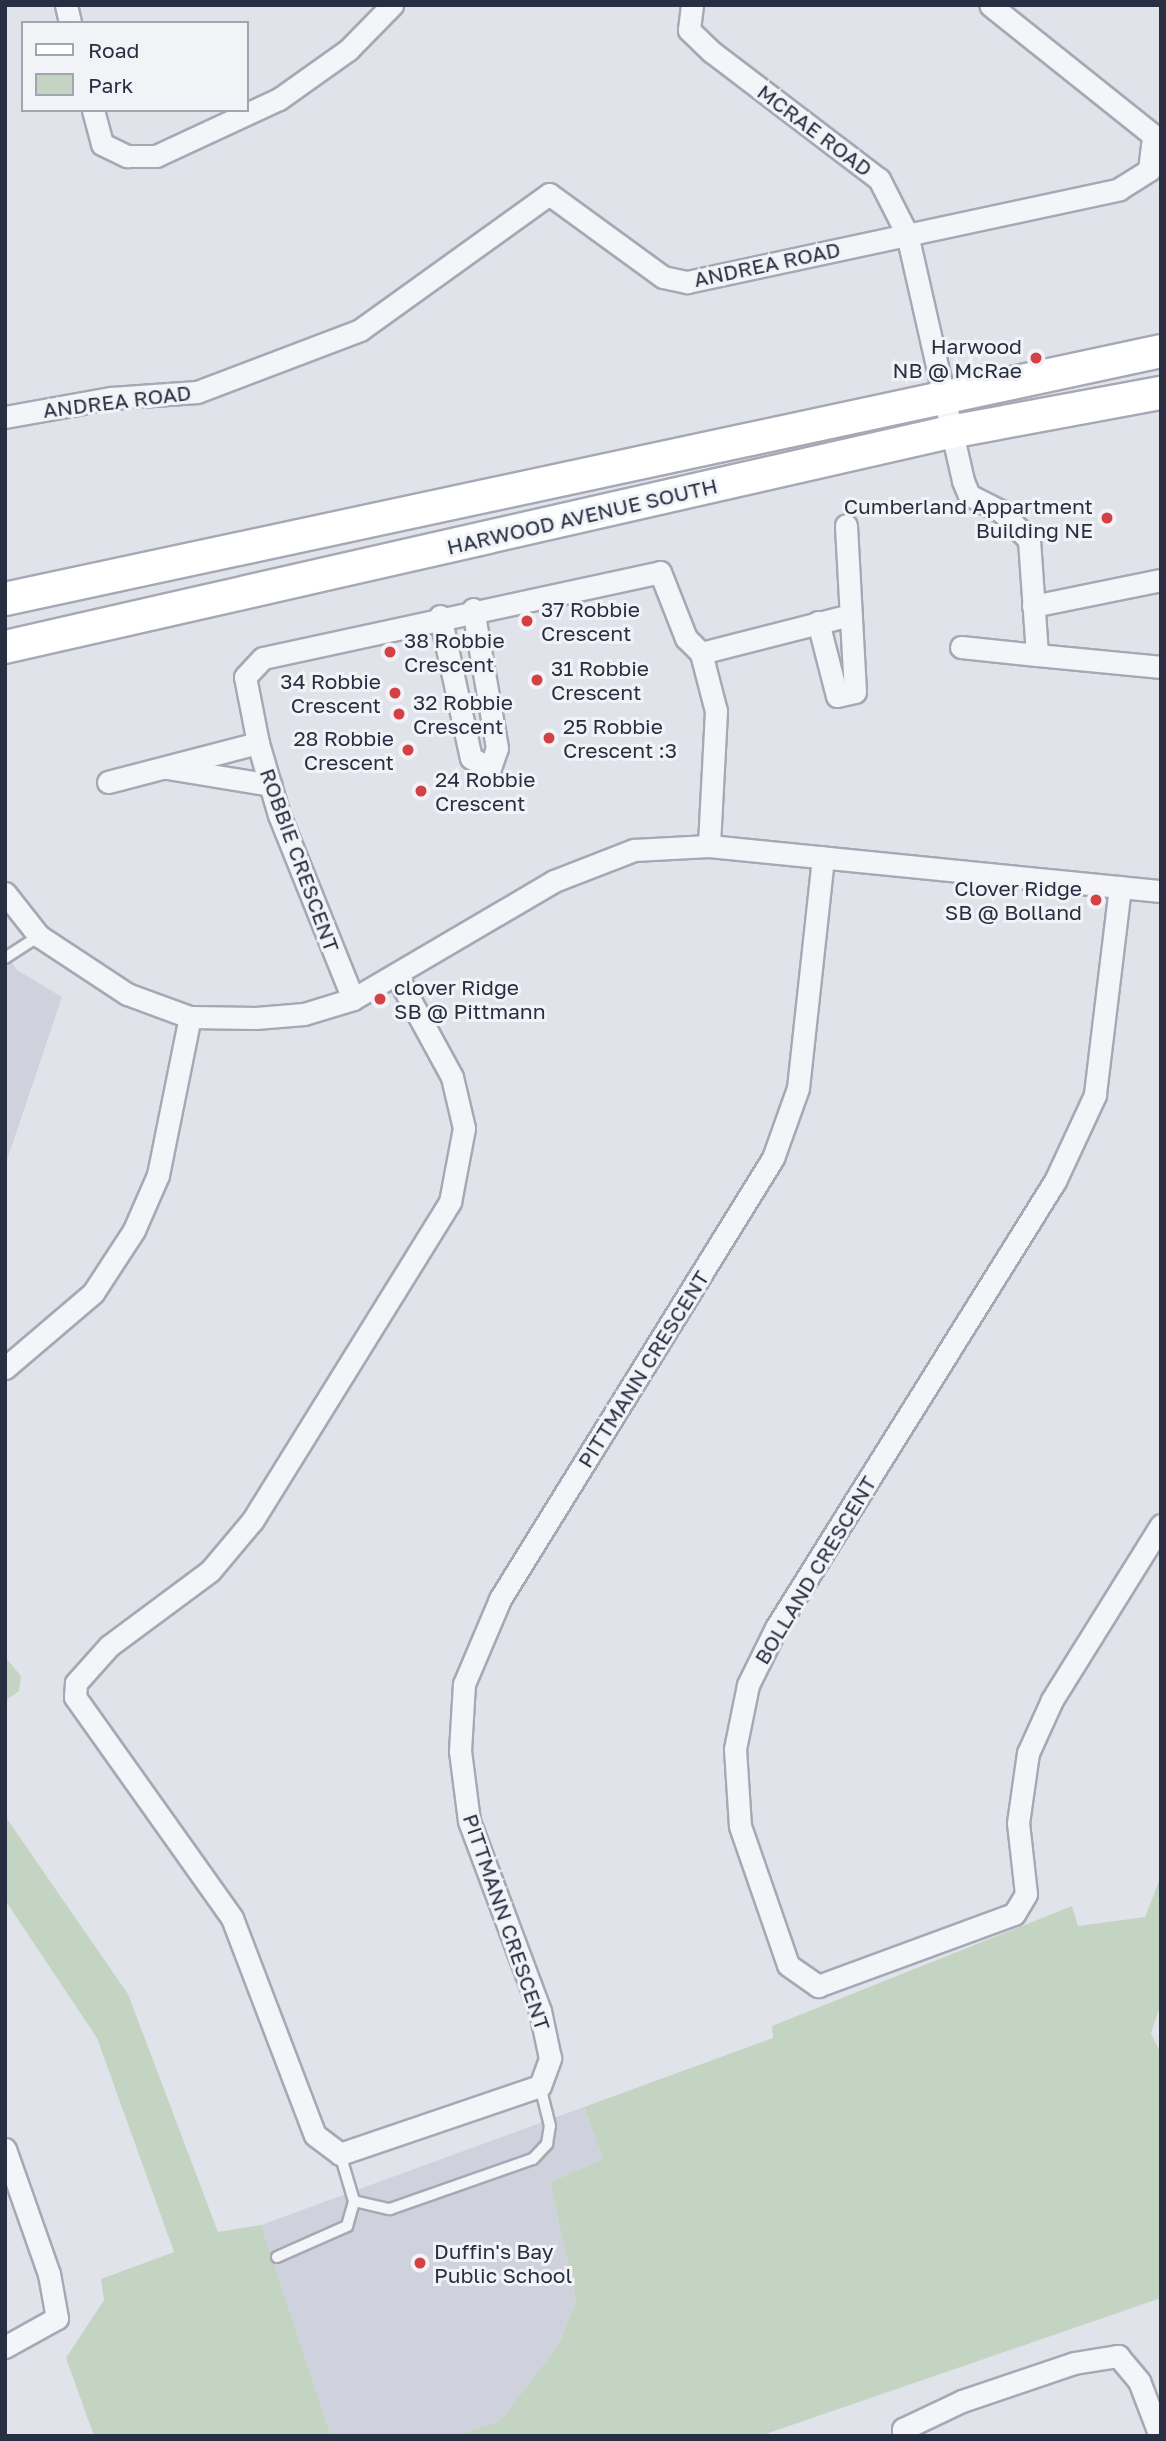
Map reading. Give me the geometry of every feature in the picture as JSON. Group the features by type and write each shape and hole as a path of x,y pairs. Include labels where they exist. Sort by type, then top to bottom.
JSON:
{"main road":[{"name":"HARWOOD AVENUE SOUTH","path":"5,599 1161,351"},
{"name":"HARWOOD AVENUE SOUTH","path":"5,647 950,432 1161,393"}],"street":[{"path":"94,112 102,144 127,156 156,156 279,99 348,50 392,5"},
{"name":"MCRAE ROAD","path":"692,5 689,30 880,179 907,234 946,399 950,432 969,495 1001,511 1029,540 1037,655"},
{"name":"ANDREA ROAD","path":"5,417 97,400 197,392 360,330 549,194 663,277 687,282 1119,189 1149,170 1153,135 990,5"},
{"path":"818,622 837,695 855,692 846,525"},
{"name":"ROBBIE CRESCENT","path":"353,999 271,785 258,743 245,677 263,658 440,616 660,572 686,638 701,653 718,740 709,846"},
{"path":"1033,606 1161,580"},
{"path":"440,616 471,758 490,768 498,748 473,609"},
{"path":"701,653 850,615"},
{"path":"961,647 1161,667"},
{"path":"108,782 258,743"},
{"path":"165,768 271,785"},
{"path":"5,892 38,936 127,995 190,1017 304,1014 353,999 597,860 634,850 709,846 1161,891"},
{"name":"PITTMANN CRESCENT","path":"540,2086 550,2058 540,2011 469,1821 460,1751 464,1684 500,1599 773,1158 798,1088 823,857"},
{"name":"BOLLAND CRESCENT","path":"1121,887 1095,1095 1061,1168 776,1628 748,1685 736,1748 740,1826 788,1965 818,1986 1014,1914 1026,1894 1018,1823 1028,1753 1052,1700 1161,1525"},
{"path":"397,976 452,1077 464,1128 450,1202 252,1521 211,1572 109,1646 79,1675 75,1690 232,1918 314,2135 340,2154 540,2086"},
{"path":"5,1368 93,1293 134,1230 158,1175 190,1017"},
{"path":"5,2149 49,2274 57,2318 5,2347"},
{"path":"903,2436 903,2429 962,2401 1074,2363 1118,2356 1139,2381 1160,2436"}],"lane":[{"path":"5,958 38,936"},
{"path":"354,2201 390,2209 533,2160 547,2144 550,2126 540,2086"},
{"path":"277,2257 339,2232 354,2201 340,2154"}],"shaded area":[{"path":"5,953 17,970 62,997 5,1166"},
{"name":"Duffin's Bay Public School","path":"584,2107 603,2159 550,2182 576,2301 559,2344 500,2421 454,2436 331,2436 261,2225"}],"green space":[{"path":"5,1657 21,1676 19,1691 5,1701"},
{"path":"5,1816 128,1994 218,2232 261,2225 331,2436 94,2436 66,2358 104,2300 101,2279 174,2252 97,2038 5,1900"},
{"path":"1161,1876 1161,2003 1151,2033 1161,2054 1161,2298 760,2436 454,2436 500,2421 559,2344 576,2301 550,2182 603,2159 584,2107 773,2038 772,2026 1072,1906 1078,1926 1145,1917"}],"place":[{"name":"Harwood NB @ McRae","path":"1036,358"},
{"name":"Cumberland Appartment Building NE","path":"1107,518"},
{"name":"37 Robbie Crescent","path":"527,621"},
{"name":"38 Robbie Crescent","path":"390,652"},
{"name":"31 Robbie Crescent","path":"537,680"},
{"name":"34 Robbie Crescent","path":"395,693"},
{"name":"32 Robbie Crescent","path":"399,714"},
{"name":"25 Robbie Crescent :3","path":"549,738"},
{"name":"28 Robbie Crescent","path":"408,750"},
{"name":"24 Robbie Crescent","path":"421,791"},
{"name":"Clover Ridge SB @ Bolland","path":"1096,900"},
{"name":"clover Ridge SB @ Pittmann","path":"380,999"},
{"name":"Duffin's Bay Public School","path":"420,2263"}]}
